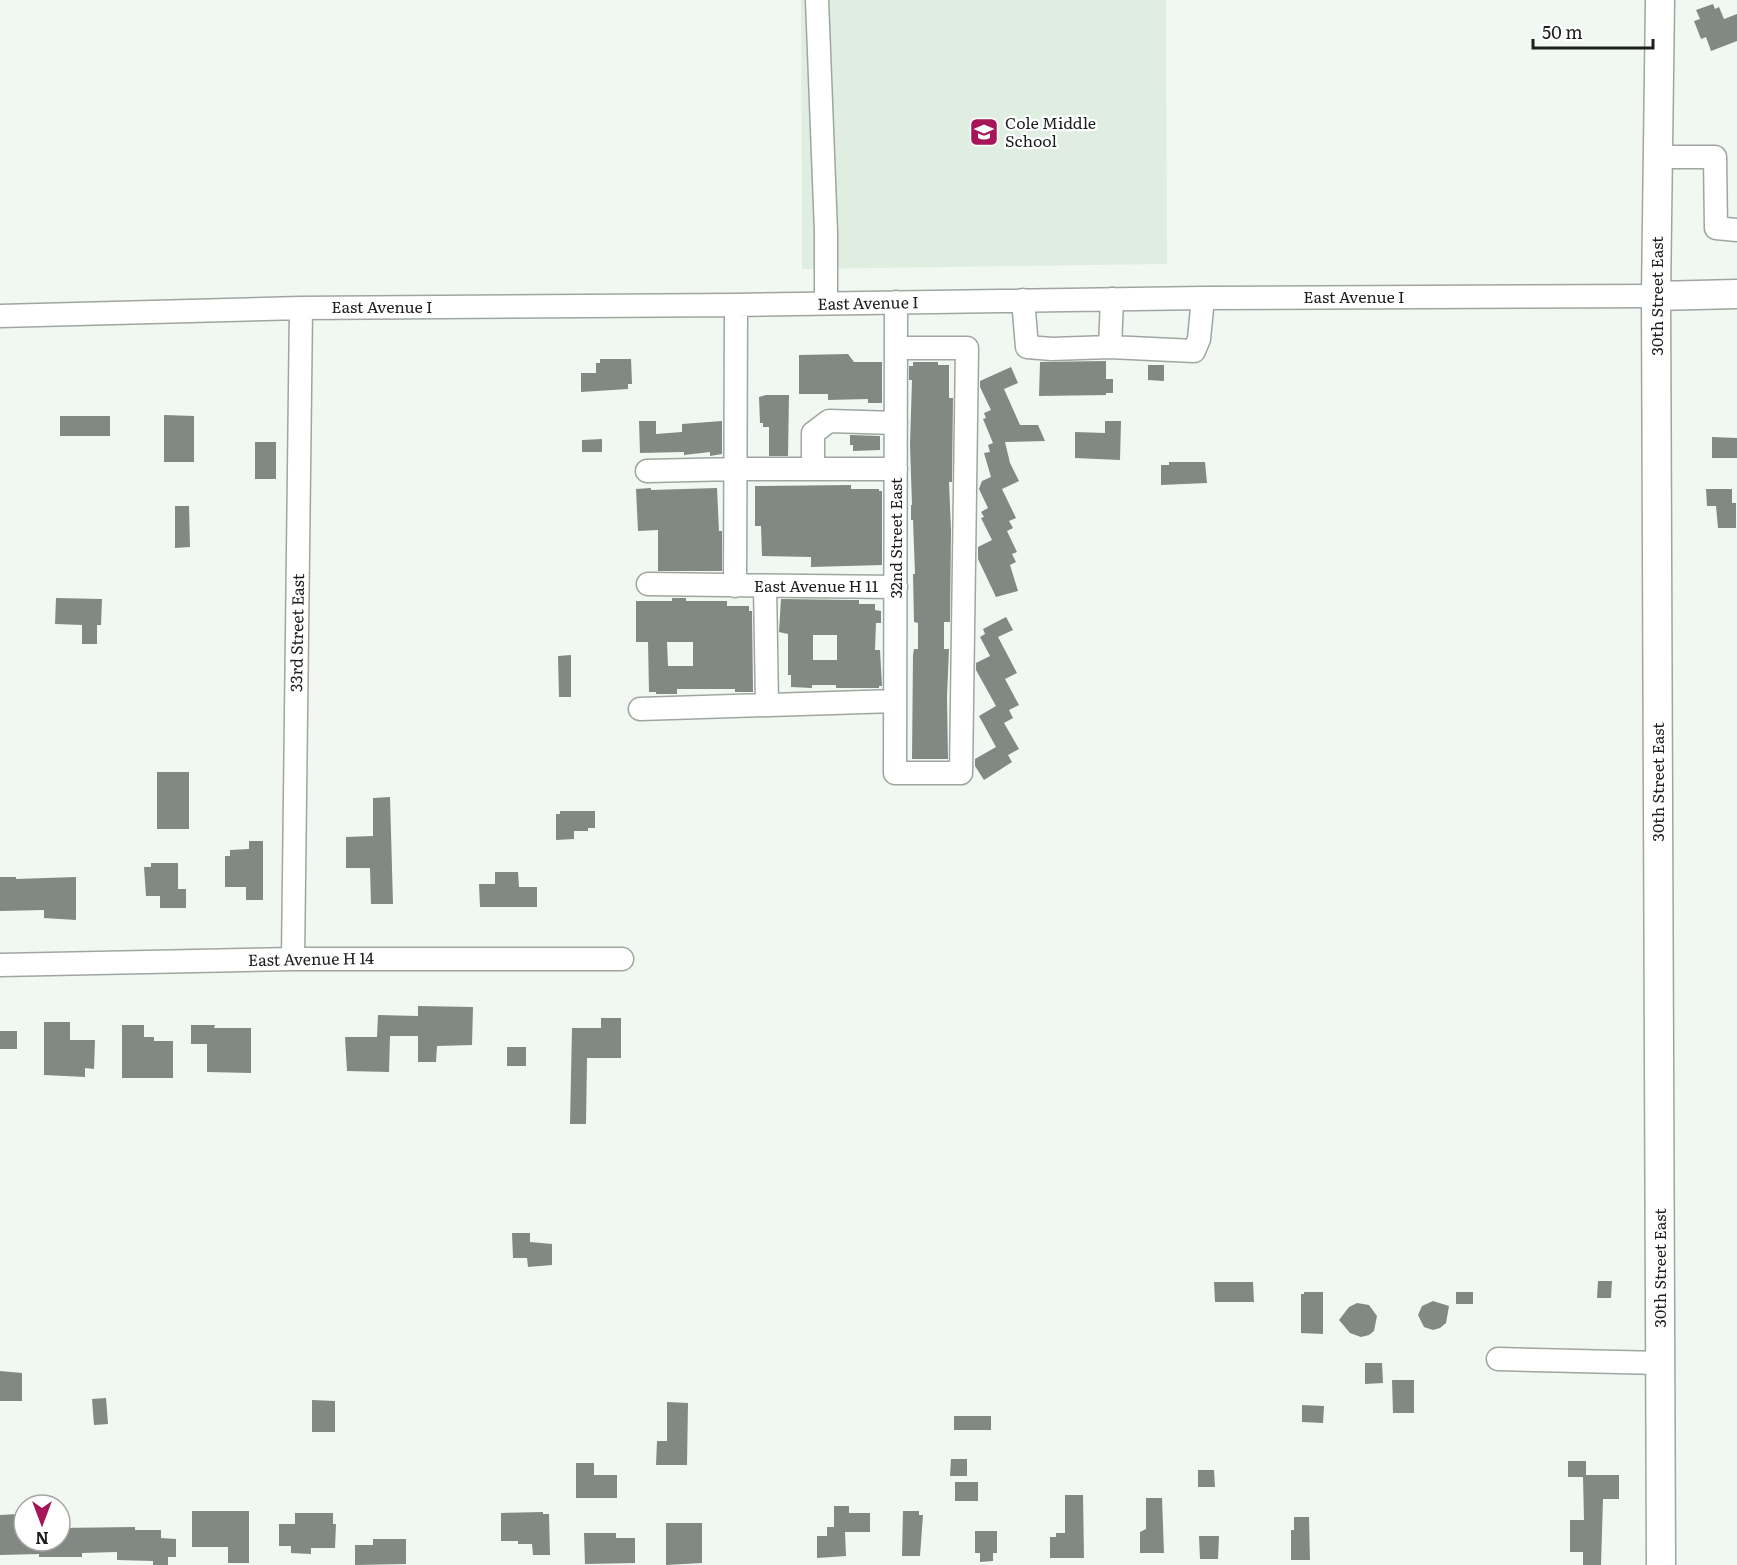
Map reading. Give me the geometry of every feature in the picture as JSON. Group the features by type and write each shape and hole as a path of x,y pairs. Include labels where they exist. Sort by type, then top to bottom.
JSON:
{"main road":[{"name":"30th Street East","path":"1660,0 1656,296 1661,1565"},
{"name":"East Avenue I","path":"1656,296 1737,294"}],"street":[{"path":"818,0 826,232 826,303"},
{"path":"1658,157 1715,156 1716,228 1737,230"},
{"name":"East Avenue I","path":"0,316 301,308 736,305 1203,298 1656,296"},
{"path":"1023,300 1027,347 1052,349 1110,347 1194,351 1199,339 1203,298"},
{"path":"1110,347 1112,299"},
{"name":"32nd Street East","path":"896,302 895,773 961,773 968,348 896,348"},
{"path":"735,586 736,305"},
{"name":"33rd Street East","path":"293,959 301,308"},
{"path":"813,469 813,433 829,422 896,423"},
{"path":"648,471 896,469"},
{"name":"East Avenue H 11","path":"648,584 896,587"},
{"path":"765,586 767,705"},
{"path":"640,709 895,701"},
{"name":"East Avenue H 14","path":"0,966 293,959 622,959"},
{"path":"1498,1359 1660,1363"}],"shaded area":[{"name":"Cole Middle School","path":"801,0 1166,0 1167,264 802,269"}],"building":[{"path":"1713,4 1715,9 1719,7 1724,19 1737,14 1737,41 1711,51 1706,37 1701,39 1694,21 1700,19 1696,10"},
{"path":"848,354 854,362 882,362 882,403 868,403 868,399 828,400 828,394 799,394 799,355"},
{"path":"600,359 631,359 632,384 628,384 628,389 581,392 581,373 596,373 596,363 600,363"},
{"path":"1106,361 1106,379 1113,379 1113,393 1039,396 1040,362"},
{"path":"913,362 938,362 938,365 949,365 949,398 953,398 952,482 949,482 950,622 944,622 944,649 949,649 948,759 912,759 913,655 914,649 918,649 918,623 914,622 913,574 915,574 913,520 911,520 912,380 909,380 909,366 913,366"},
{"path":"1148,365 1164,365 1164,381 1148,380"},
{"path":"1011,367 1018,383 1004,389 1020,425 1038,425 1045,441 1005,442 1010,463 1019,481 1002,489 1016,518 1009,521 1013,528 1007,531 1017,552 1012,554 1016,562 1010,565 1018,591 996,597 978,559 978,547 992,540 981,518 984,517 981,512 988,508 979,489 982,481 991,477 984,453 990,452 988,445 993,443 983,419 986,418 984,413 991,410 980,387 980,381"},
{"path":"789,395 788,456 769,456 769,427 763,427 763,423 760,423 759,397"},
{"path":"164,415 194,416 194,462 164,462"},
{"path":"60,416 110,416 110,436 60,436"},
{"path":"639,421 656,421 656,434 682,432 682,424 722,421 722,454 710,456 710,452 684,455 684,452 640,453"},
{"path":"1105,421 1121,421 1120,460 1075,458 1075,432 1105,433"},
{"path":"850,435 880,436 880,450 853,451 853,445 850,445"},
{"path":"1712,437 1737,438 1737,458 1712,458"},
{"path":"602,439 602,452 582,452 582,440"},
{"path":"255,442 276,442 276,479 255,479"},
{"path":"1169,462 1205,462 1207,483 1161,485 1161,465 1169,465"},
{"path":"851,485 851,489 879,489 882,491 882,565 811,567 811,557 762,556 761,526 755,526 755,486"},
{"path":"651,488 651,490 717,488 719,531 722,531 722,571 658,571 658,530 638,531 636,489"},
{"path":"1706,489 1732,489 1732,503 1736,503 1736,528 1718,528 1716,506 1707,506"},
{"path":"175,506 189,506 190,547 175,548"},
{"path":"56,598 102,599 101,625 97,625 97,644 82,644 82,625 55,624"},
{"path":"672,598 686,598 686,601 727,601 727,606 749,606 749,611 752,611 753,692 735,692 735,689 677,689 677,694 649,692 648,642 636,642 636,601 672,601","holes":["667,642 693,642 693,666 668,666"]},
{"path":"781,599 859,600 859,604 875,604 875,610 881,611 881,623 876,623 875,650 880,650 882,686 879,688 836,688 836,685 812,685 812,688 791,687 791,675 788,675 788,634 779,632","holes":["813,635 837,635 837,660 813,660"]},
{"path":"1006,617 1013,630 998,637 1017,673 1005,679 1019,705 1009,710 1013,718 1004,723 1019,749 1008,755 1012,762 984,780 975,766 975,759 996,747 979,716 996,706 976,670 976,663 990,656 980,637 985,634 983,629"},
{"path":"571,655 571,697 559,697 558,656"},
{"path":"157,772 189,772 189,829 157,829"},
{"path":"390,797 393,904 371,904 370,868 346,868 346,837 373,836 373,798"},
{"path":"560,811 595,811 595,828 588,828 588,831 574,831 574,839 556,840 556,814 560,814"},
{"path":"249,841 263,841 263,900 246,900 246,887 225,887 225,856 230,856 230,850 249,849"},
{"path":"151,863 178,863 178,889 186,889 186,908 160,908 160,896 146,896 144,867 151,867"},
{"path":"495,872 518,872 519,887 537,887 537,907 480,907 479,884 495,884"},
{"path":"0,877 16,877 16,879 76,877 76,920 44,918 44,910 0,911"},
{"path":"418,1006 473,1007 472,1045 437,1046 436,1062 418,1062 418,1036 390,1036 389,1072 347,1071 345,1037 377,1037 378,1015 418,1016"},
{"path":"601,1018 621,1018 621,1058 587,1058 586,1124 570,1124 572,1028 601,1028"},
{"path":"44,1022 70,1022 70,1040 95,1040 94,1069 85,1068 85,1077 44,1075"},
{"path":"122,1025 144,1025 144,1037 154,1037 154,1041 173,1041 173,1078 122,1078"},
{"path":"191,1025 215,1025 214,1028 251,1028 251,1073 207,1072 207,1044 191,1044"},
{"path":"0,1031 17,1031 17,1049 0,1049"},
{"path":"507,1047 526,1047 526,1066 507,1066"},
{"path":"512,1233 530,1233 530,1242 552,1244 552,1265 528,1267 527,1258 513,1258"},
{"path":"1598,1281 1612,1281 1611,1298 1597,1298"},
{"path":"1214,1282 1253,1282 1254,1302 1215,1302"},
{"path":"1323,1292 1323,1334 1301,1333 1301,1294"},
{"path":"1456,1292 1473,1292 1473,1304 1456,1304"},
{"path":"1433,1301 1449,1306 1446,1323 1433,1330 1424,1327 1418,1315 1422,1306"},
{"path":"1357,1303 1369,1305 1377,1316 1374,1331 1361,1337 1350,1333 1339,1320 1349,1307"},
{"path":"1365,1363 1382,1363 1383,1383 1365,1384"},
{"path":"0,1371 22,1373 22,1401 0,1401"},
{"path":"1392,1380 1414,1380 1414,1413 1393,1413"},
{"path":"106,1398 108,1424 94,1425 92,1399"},
{"path":"312,1400 335,1401 335,1432 312,1432"},
{"path":"667,1402 688,1403 687,1465 656,1465 657,1441 667,1441"},
{"path":"1302,1405 1324,1406 1323,1423 1302,1422"},
{"path":"954,1416 991,1416 991,1430 954,1430"},
{"path":"951,1459 967,1459 967,1476 950,1476"},
{"path":"1568,1461 1586,1461 1586,1475 1619,1475 1619,1499 1603,1499 1601,1565 1583,1565 1583,1552 1570,1552 1570,1520 1584,1520 1583,1477 1568,1477"},
{"path":"576,1463 594,1463 594,1475 617,1475 617,1498 576,1498"},
{"path":"1198,1470 1214,1470 1215,1487 1198,1487"},
{"path":"955,1482 978,1482 978,1501 955,1501"},
{"path":"1065,1495 1083,1495 1084,1558 1050,1558 1050,1537 1056,1537 1056,1533 1065,1533"},
{"path":"1146,1498 1162,1498 1164,1553 1140,1553 1140,1532 1146,1529"},
{"path":"834,1506 849,1506 849,1513 870,1513 870,1532 845,1532 846,1556 817,1558 817,1536 827,1536 827,1527 834,1527"},
{"path":"192,1511 249,1511 249,1563 228,1563 228,1547 192,1547"},
{"path":"903,1511 919,1511 919,1515 923,1515 920,1556 902,1556"},
{"path":"543,1512 543,1514 549,1514 550,1555 533,1555 532,1544 501,1541 501,1513"},
{"path":"295,1513 333,1513 333,1524 336,1524 335,1548 311,1548 311,1554 291,1553 291,1546 279,1546 279,1524 295,1524"},
{"path":"12,1514 12,1553 72,1553 72,1528 135,1527 135,1530 161,1530 161,1538 176,1539 176,1557 168,1557 168,1565 153,1565 153,1561 117,1560 117,1552 82,1553 82,1557 39,1557 39,1554 0,1555 0,1515"},
{"path":"1294,1517 1309,1517 1310,1560 1291,1560 1291,1530 1294,1530"},
{"path":"666,1523 702,1523 702,1563 666,1565"},
{"path":"975,1531 997,1531 997,1553 993,1553 993,1561 980,1562 980,1553 975,1553"},
{"path":"584,1533 616,1533 616,1538 635,1538 635,1563 585,1564"},
{"path":"1199,1536 1219,1536 1218,1559 1200,1559"},
{"path":"373,1539 406,1539 406,1564 355,1565 355,1545 373,1545"}],"place":[{"name":"Cole Middle School","path":"984,132"}]}
